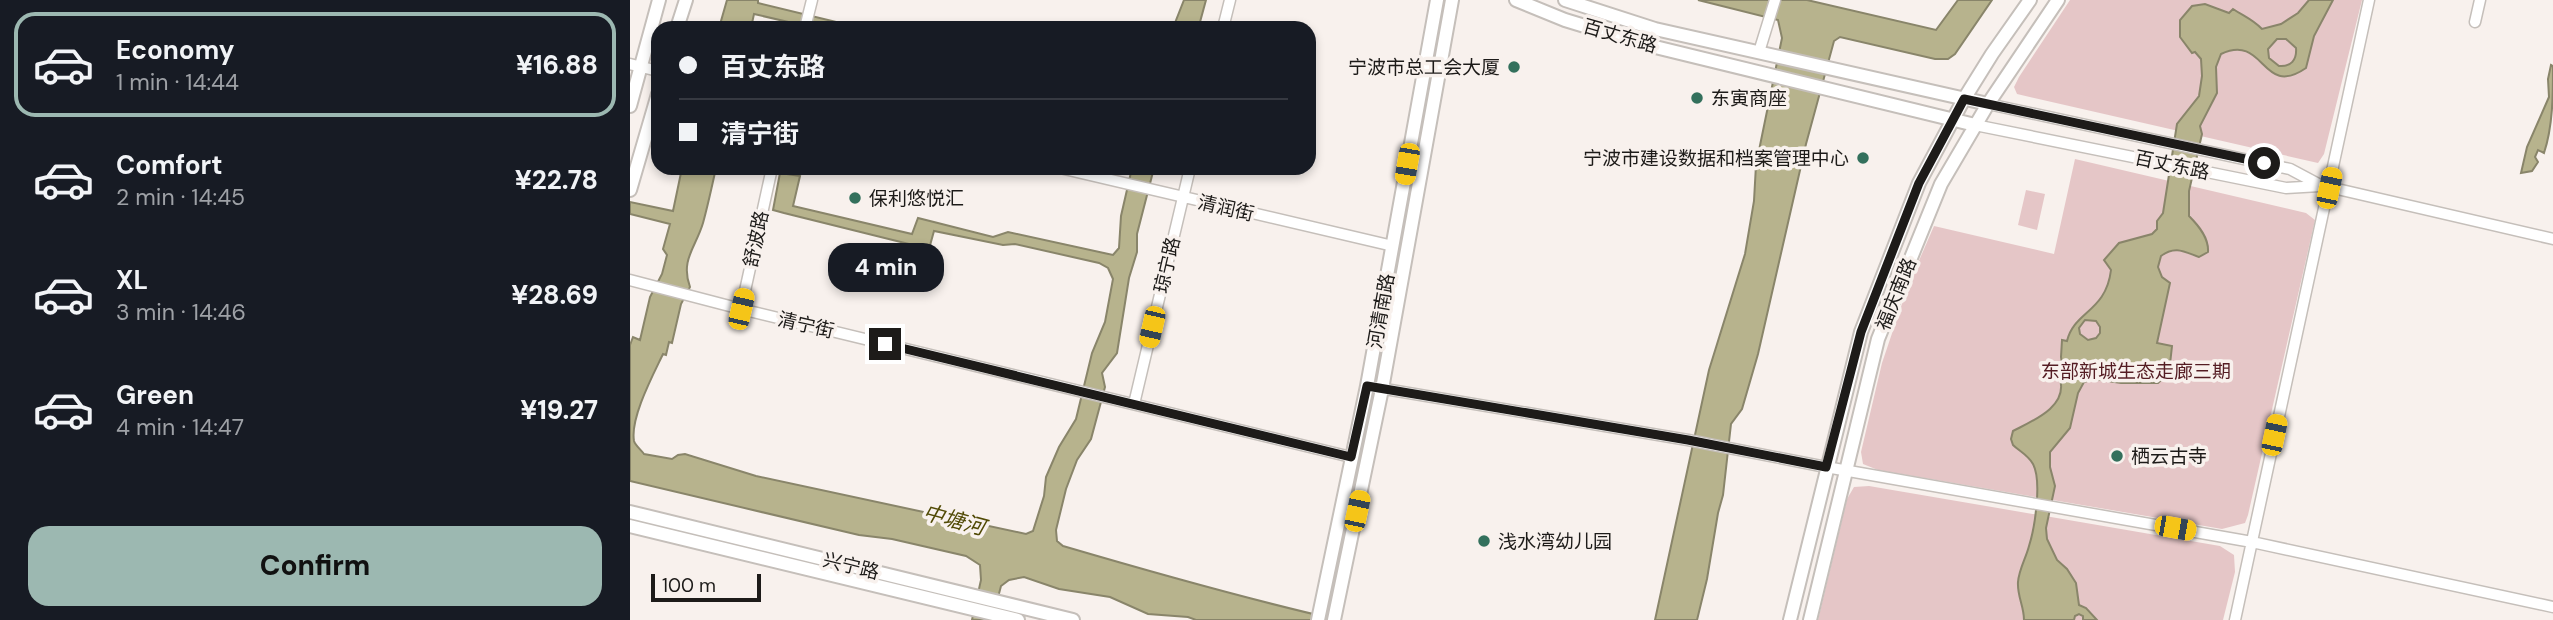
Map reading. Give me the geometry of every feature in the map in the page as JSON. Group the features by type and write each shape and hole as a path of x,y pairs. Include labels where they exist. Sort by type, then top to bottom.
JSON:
{"main road":[{"path":"651,21 659,0"},
{"path":"679,21 686,0"},
{"name":"河清南路","path":"1319,618 1367,386 1437,0"},
{"name":"河清南路","path":"1334,619 1382,389 1452,0"},
{"name":"百丈东路","path":"1516,0 1564,20 1636,42 1975,125"},
{"name":"百丈东路","path":"1565,0 1655,29 1988,104"},
{"name":"福庆南路","path":"1790,620 1861,332 1919,183 1964,99 2030,0"},
{"name":"福庆南路","path":"1810,620 1878,339 1941,184 1988,104 2058,0"},
{"path":"630,106 635,65 651,22"},
{"path":"630,190 651,118"},
{"name":"兴宁路","path":"630,512 964,600"},
{"path":"630,526 1003,610 1073,620"},
{"path":"1003,610 1018,620"}],"street":[{"path":"807,21 812,0"},
{"path":"1225,21 1230,0"},
{"path":"1759,52 1775,0"},
{"path":"2235,620 2325,187 2369,0"},
{"path":"2474,22 2480,0"},
{"name":"百丈东路","path":"1988,104 2290,169 2325,187"},
{"name":"百丈东路","path":"1975,125 2286,188 2325,187"},
{"name":"舒波路","path":"741,309 770,175"},
{"name":"清润街","path":"1088,175 1392,246"},
{"name":"琼宁路","path":"1134,404 1188,175"},
{"path":"2325,187 2553,239"},
{"name":"清宁街","path":"630,280 1351,457"},
{"path":"1367,386 1688,440 2252,542 2552,607"}],"green space":[{"path":"2070,0 2362,0 2324,154 2318,163 2017,94 2014,87 2019,77"},
{"name":"东部新城生态走廊三期","path":"2075,159 2306,213 2315,220 2245,523 2222,529 1878,470 1863,464 1861,452 1882,363 1908,286 1934,226 2054,254"},
{"path":"2026,190 2045,194 2037,230 2018,225"},
{"path":"1869,486 2220,546 2234,555 2235,572 2223,620 1818,620 1847,499 1854,487"}],"water":[{"path":"727,0 758,0 758,3 832,21 784,21 754,14 752,21 721,21"},
{"path":"1184,0 1206,0 1200,21 1176,21"},
{"path":"1698,0 1807,0 1936,30 1958,0 1992,0 1955,54 1948,59 1935,59 1840,37 1834,41 1806,144 1758,354 1742,409 1731,424 1723,495 1697,620 1655,620 1709,370 1745,254 1754,201 1756,165 1782,38 1778,20"},
{"path":"2309,0 2333,0 2314,36 2306,68 2291,75 2280,76 2271,72 2256,57 2236,50 2221,54 2216,67 2217,93 2200,126 2202,134 2189,191 2189,216 2205,237 2208,252 2199,257 2180,250 2171,251 2161,256 2158,267 2162,277 2170,283 2157,343 2172,346 2169,373 2158,383 2121,383 2094,379 2084,382 2078,393 2070,428 2050,452 2050,467 2055,486 2046,528 2047,539 2057,560 2076,583 2079,605 2086,608 2097,620 2083,620 2083,616 2079,614 2074,620 2024,620 2018,582 2033,528 2037,481 2031,461 2013,445 2013,431 2047,412 2059,398 2060,379 2064,378 2062,340 2067,341 2076,323 2103,295 2111,270 2104,260 2119,243 2152,234 2157,229 2157,221 2163,213 2177,124 2199,96 2202,76 2201,59 2195,52 2192,53 2180,37 2180,20 2192,6 2205,4 2229,13 2233,9 2262,29 2281,24 2298,13","holes":["2277,39 2286,39 2296,48 2290,64 2279,66 2269,58 2268,49","2085,320 2096,321 2100,327 2096,338 2088,340 2080,334 2079,328"]},
{"path":"2551,65 2553,99 2547,143 2544,153 2538,150 2535,157 2538,162 2532,171 2521,173 2527,147 2549,97 2548,79"},
{"name":"中塘河","path":"681,175 714,175 703,223 688,261 687,277 690,287 681,304 672,343 669,342 666,355 663,354 635,421 634,441 644,454 672,459 685,454 756,476 1026,534 1033,531 1044,496 1046,477 1059,447 1076,419 1092,353 1105,322 1113,279 1108,268 1099,263 1015,244 1003,245 934,231 929,249 773,210 780,175 800,176 793,206 912,234 918,218 993,237 1008,232 1113,255 1119,248 1121,216 1130,175 1152,175 1137,234 1137,252 1129,278 1117,353 1102,373 1105,387 1091,439 1077,460 1066,489 1056,530 1057,541 1063,546 1166,576 1339,620 1196,620 1148,614 1110,597 1059,589 1024,577 1009,580 1001,586 992,620 972,620 981,580 980,565 966,556 892,539 859,535 630,481 630,345 633,337 640,340 650,297 662,274 667,255 663,249 670,224 630,214 630,202 673,211"}],"place":[{"name":"宁波市总工会大厦","path":"1514,67"},
{"name":"东寅商座","path":"1697,98"},
{"name":"宁波市建设数据和档案管理中心","path":"1863,158"},
{"name":"保利悠悦汇","path":"855,198"},
{"name":"栖云古寺","path":"2117,456"},
{"name":"浅水湾幼儿园","path":"1484,541"}],"route":[{"path":"885,344 1351,457 1367,386 1688,440 1826,467 1861,332 1919,183 1964,99 2264,163"}]}
